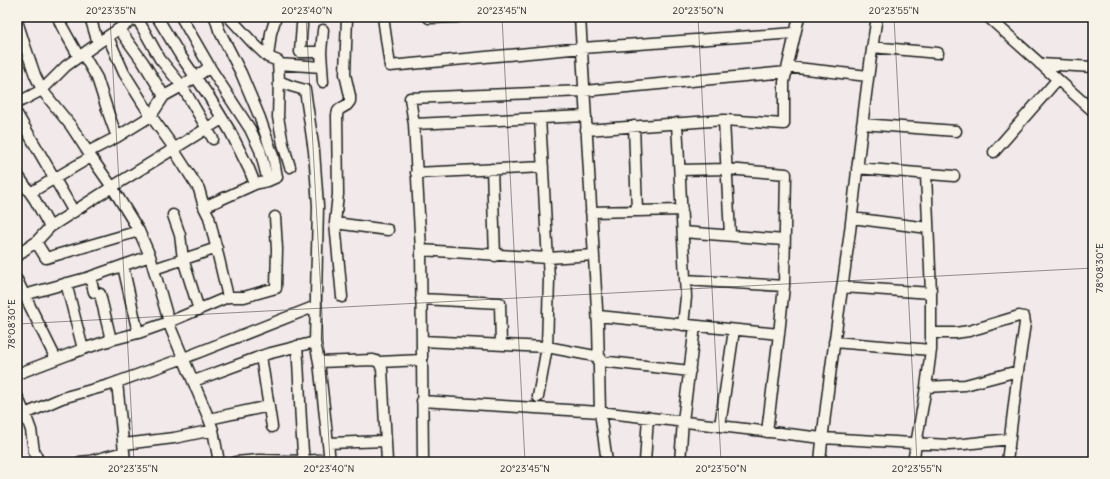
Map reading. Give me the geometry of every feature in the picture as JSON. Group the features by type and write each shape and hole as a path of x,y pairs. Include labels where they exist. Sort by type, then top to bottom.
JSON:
{"street":[{"path":"58,17 60,23 81,56 97,78 117,138"},
{"path":"90,17 98,43"},
{"path":"157,17 230,131 255,184"},
{"path":"181,17 210,67 250,130 260,150 268,181"},
{"path":"204,207 255,184 277,177 273,156 260,118 215,17"},
{"path":"229,17 268,57 278,61 278,117 283,144 290,167"},
{"path":"268,57 271,33 276,17"},
{"path":"342,297 335,223 338,194 337,115 340,108 347,105 350,101 345,74 347,17"},
{"path":"383,17 390,66 582,48 795,32"},
{"path":"429,18 457,17"},
{"path":"580,17 598,316 600,412 607,462"},
{"path":"586,130 724,120 784,124 784,82 799,17"},
{"path":"820,462 834,342 852,218 868,76 877,17"},
{"path":"988,17 1093,111"},
{"path":"17,103 42,90 66,66 133,19 160,60 182,86 213,139"},
{"path":"17,21 32,68 42,90 71,126 112,187 139,231 150,256 170,322 213,430 219,462"},
{"path":"302,25 300,52 321,52"},
{"path":"119,29 143,62 164,96"},
{"path":"323,30 321,52 323,82"},
{"path":"108,36 124,73 151,116 174,148 199,189 204,207 209,217 228,298"},
{"path":"872,47 938,53"},
{"path":"278,64 322,67"},
{"path":"1040,64 1093,67"},
{"path":"24,190 54,178 89,154 151,116 164,96 210,67"},
{"path":"423,462 421,250 414,124 410,98 584,91 787,70 868,76"},
{"path":"994,152 1057,80"},
{"path":"236,462 304,462 330,460 319,362 315,342 318,206 314,151 305,90 279,81"},
{"path":"17,114 74,212"},
{"path":"414,124 586,116"},
{"path":"538,397 547,347 549,279 540,118"},
{"path":"17,258 23,251 36,242 50,227 222,119"},
{"path":"724,120 730,235"},
{"path":"677,123 686,297 683,324"},
{"path":"862,124 956,131"},
{"path":"634,126 637,211"},
{"path":"416,173 543,167"},
{"path":"857,168 954,176"},
{"path":"492,169 495,256"},
{"path":"680,170 727,169 786,174 784,286 767,432"},
{"path":"17,174 24,190 50,227"},
{"path":"913,462 926,387 931,333 931,293 926,174"},
{"path":"592,212 682,210"},
{"path":"173,215 180,235 183,259 199,310"},
{"path":"17,374 83,349 170,322 228,298 244,296 276,288 278,249 275,217"},
{"path":"852,218 928,228"},
{"path":"335,223 388,230"},
{"path":"36,242 46,258 139,231"},
{"path":"683,232 784,240"},
{"path":"154,269 216,248"},
{"path":"421,250 495,256 548,258 594,255"},
{"path":"24,295 90,277 150,256"},
{"path":"123,266 138,333"},
{"path":"90,277 94,292 100,294 111,340"},
{"path":"17,280 56,359"},
{"path":"685,280 784,286"},
{"path":"66,283 83,349"},
{"path":"843,287 931,293"},
{"path":"421,299 500,303 502,345"},
{"path":"21,415 62,398 117,382 184,358 316,306"},
{"path":"598,316 779,334"},
{"path":"931,333 969,332 1019,316 1024,317 1025,323 1007,462"},
{"path":"680,462 683,421 695,326"},
{"path":"720,426 734,330"},
{"path":"422,341 547,347 600,359 690,371"},
{"path":"194,381 261,356 315,342"},
{"path":"834,342 930,350"},
{"path":"297,346 304,462"},
{"path":"261,356 272,427"},
{"path":"319,362 422,360"},
{"path":"379,362 382,369 387,462"},
{"path":"926,387 965,385 1018,371"},
{"path":"117,382 125,462"},
{"path":"17,396 21,415 31,430 34,451 40,462"},
{"path":"422,401 600,412 822,438 916,444 964,444 1010,439"},
{"path":"209,419 269,406"},
{"path":"645,462 648,417"},
{"path":"80,462 124,448 213,430"},
{"path":"328,444 386,441"}]}
